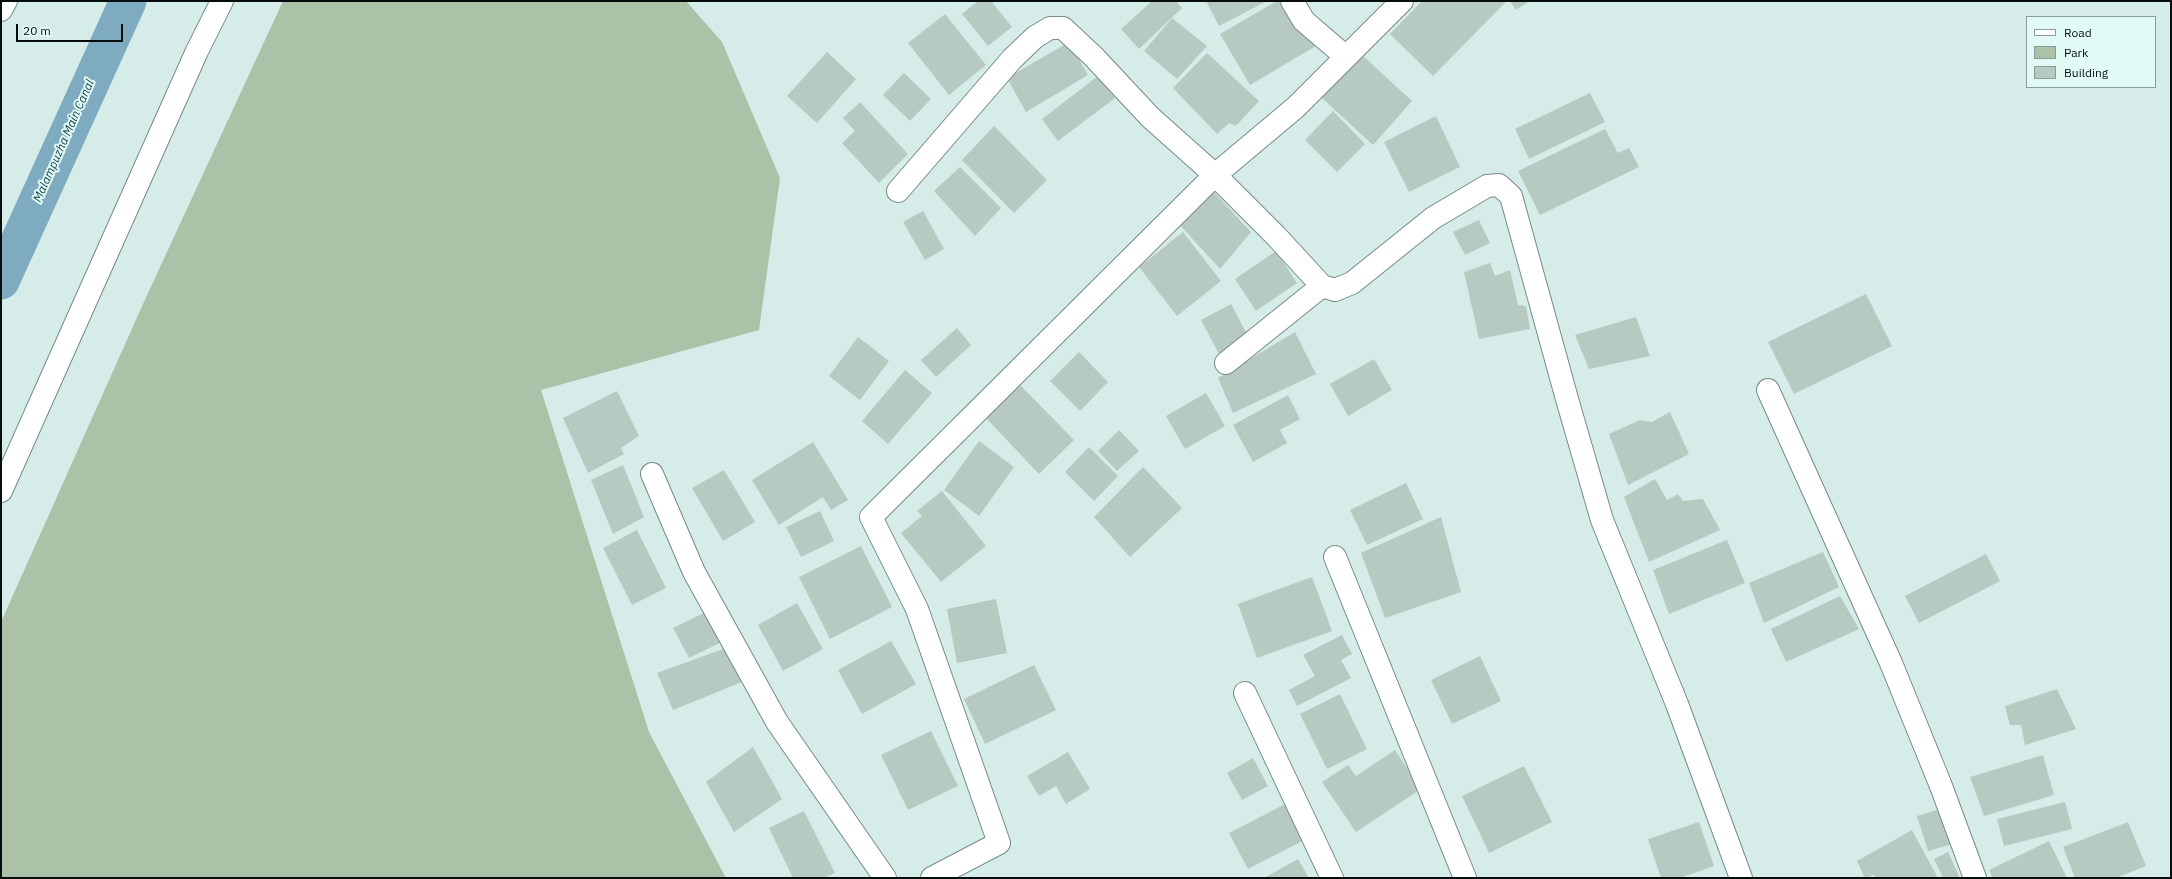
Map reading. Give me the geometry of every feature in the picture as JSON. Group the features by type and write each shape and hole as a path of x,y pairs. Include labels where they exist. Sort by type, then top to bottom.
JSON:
{"street":[{"path":"1,10 6,1"},
{"path":"1,491 197,51 222,1"},
{"path":"1292,1 1304,22 1346,57"},
{"path":"932,878 998,843 917,609 871,517 1215,175 1296,107 1402,1"},
{"path":"898,191 1012,59 1035,37 1050,28 1063,28 1094,57 1150,117 1215,175 1276,236 1322,286 1335,290 1352,283 1433,218 1487,186 1499,185 1511,196 1602,520 1677,704 1741,878"},
{"path":"1226,363 1322,286"},
{"path":"1768,390 1891,663 1941,786 1975,878"},
{"path":"652,474 694,572 777,722 885,878"},
{"path":"1335,557 1465,878"},
{"path":"1246,693 1332,878"}],"green space":[{"path":"283,1 686,1 722,42 780,178 759,330 541,390 649,732 726,878 1,878 1,622 143,304"}],"building":[{"path":"978,1 991,1 1012,27 988,46 962,14"},
{"path":"1152,1 1176,1 1182,8 1139,49 1121,29"},
{"path":"1206,1 1267,1 1219,26"},
{"path":"1277,1 1290,1 1316,46 1250,85 1220,34"},
{"path":"1422,1 1503,1 1505,3 1433,76 1390,34"},
{"path":"1510,1 1530,1 1516,10"},
{"path":"945,14 986,65 949,95 908,43"},
{"path":"1172,18 1207,46 1177,79 1144,51"},
{"path":"1069,42 1088,75 1026,112 1007,78"},
{"path":"827,52 856,79 817,123 787,96"},
{"path":"1207,53 1259,101 1236,126 1229,123 1217,134 1173,88"},
{"path":"1361,54 1412,101 1373,145 1322,98"},
{"path":"904,73 931,99 910,121 883,95"},
{"path":"1098,76 1115,98 1058,141 1042,119"},
{"path":"1590,93 1605,122 1529,159 1515,129"},
{"path":"860,102 908,154 879,183 842,143 855,131 843,118"},
{"path":"1333,111 1365,144 1337,172 1305,140"},
{"path":"1436,116 1460,167 1409,192 1384,142"},
{"path":"994,126 1047,180 1014,213 962,160"},
{"path":"1605,129 1618,153 1629,148 1639,167 1540,215 1518,171"},
{"path":"960,167 1001,208 975,236 934,191"},
{"path":"1212,190 1251,232 1220,269 1178,223"},
{"path":"923,211 944,249 925,260 903,222"},
{"path":"1479,220 1490,243 1465,255 1453,232"},
{"path":"1183,232 1221,281 1177,316 1139,267"},
{"path":"1276,251 1297,283 1256,311 1235,279"},
{"path":"1490,263 1495,276 1510,270 1518,305 1526,306 1530,329 1479,339 1464,272"},
{"path":"1866,294 1892,346 1794,394 1768,342"},
{"path":"1231,304 1249,338 1219,354 1201,320"},
{"path":"1636,317 1650,356 1589,369 1575,335"},
{"path":"957,328 971,345 936,377 921,360"},
{"path":"1295,332 1316,374 1233,413 1218,378"},
{"path":"858,337 889,361 860,400 829,376"},
{"path":"1079,352 1108,382 1080,411 1050,381"},
{"path":"1374,359 1392,390 1348,416 1330,384"},
{"path":"905,370 932,393 888,444 862,421"},
{"path":"1020,385 1074,440 1039,474 986,418"},
{"path":"617,391 639,436 621,448 624,454 588,473 563,418"},
{"path":"1206,393 1225,426 1185,449 1166,416"},
{"path":"1288,395 1300,419 1280,430 1287,443 1253,462 1233,425"},
{"path":"1670,412 1689,454 1628,485 1609,434 1640,420 1652,422"},
{"path":"1119,430 1139,451 1117,471 1098,451"},
{"path":"979,441 1014,467 979,516 944,490"},
{"path":"813,442 848,500 831,510 823,497 779,525 752,480"},
{"path":"1089,447 1118,476 1094,501 1065,472"},
{"path":"623,465 644,517 613,534 591,480"},
{"path":"1143,467 1182,508 1130,557 1094,517"},
{"path":"724,470 755,522 723,541 692,488"},
{"path":"1655,479 1667,500 1678,494 1683,501 1703,499 1720,530 1649,562 1624,497"},
{"path":"1406,483 1423,519 1367,545 1350,510"},
{"path":"942,491 986,546 941,582 901,533 922,516 917,511"},
{"path":"820,511 834,541 801,557 786,527"},
{"path":"1441,517 1461,592 1385,618 1361,553"},
{"path":"637,530 666,588 632,605 603,548"},
{"path":"1727,540 1745,583 1669,614 1653,570"},
{"path":"861,546 892,607 830,639 799,577"},
{"path":"1823,552 1839,587 1764,623 1749,583"},
{"path":"1986,554 2000,581 1919,623 1905,596"},
{"path":"1312,577 1332,631 1257,658 1238,604"},
{"path":"1840,596 1859,629 1786,662 1771,629"},
{"path":"996,599 1007,653 957,663 947,609"},
{"path":"797,603 823,649 783,671 758,625"},
{"path":"712,609 728,639 689,658 673,628"},
{"path":"1342,635 1352,654 1341,660 1351,678 1297,706 1289,690 1315,676 1303,655"},
{"path":"891,641 916,684 862,714 838,670"},
{"path":"726,648 742,682 673,710 657,673"},
{"path":"1480,656 1501,701 1452,724 1431,680"},
{"path":"1034,665 1056,710 985,744 964,699"},
{"path":"2057,689 2076,729 2025,745 2021,725 2010,725 2005,706"},
{"path":"1340,694 1367,749 1327,769 1300,714"},
{"path":"931,731 958,786 908,810 881,755"},
{"path":"753,747 782,799 734,832 706,782"},
{"path":"1395,750 1421,789 1356,832 1322,782 1348,765 1356,776"},
{"path":"1068,752 1090,789 1066,804 1056,786 1039,796 1027,776"},
{"path":"2043,755 2054,795 1984,816 1970,777"},
{"path":"1253,758 1268,786 1242,800 1227,773"},
{"path":"1524,766 1552,822 1489,853 1462,796"},
{"path":"1291,801 1310,837 1248,869 1229,833"},
{"path":"2065,802 2072,829 2004,846 1997,819"},
{"path":"1940,809 1952,844 1928,851 1917,816"},
{"path":"804,811 835,873 824,878 793,878 769,828"},
{"path":"1699,822 1714,866 1680,878 1661,878 1648,839"},
{"path":"2128,822 2146,866 2116,878 2075,878 2063,847"},
{"path":"1912,830 1938,878 1876,878 1874,875 1865,878 1857,861"},
{"path":"2049,841 2067,878 1993,878 1989,870"},
{"path":"1948,852 1959,876 1955,878 1943,878 1934,859"},
{"path":"1298,859 1309,878 1264,878"}],"waterway":[{"name":"Malampuzha Main Canal","path":"1,281 128,1"}]}
